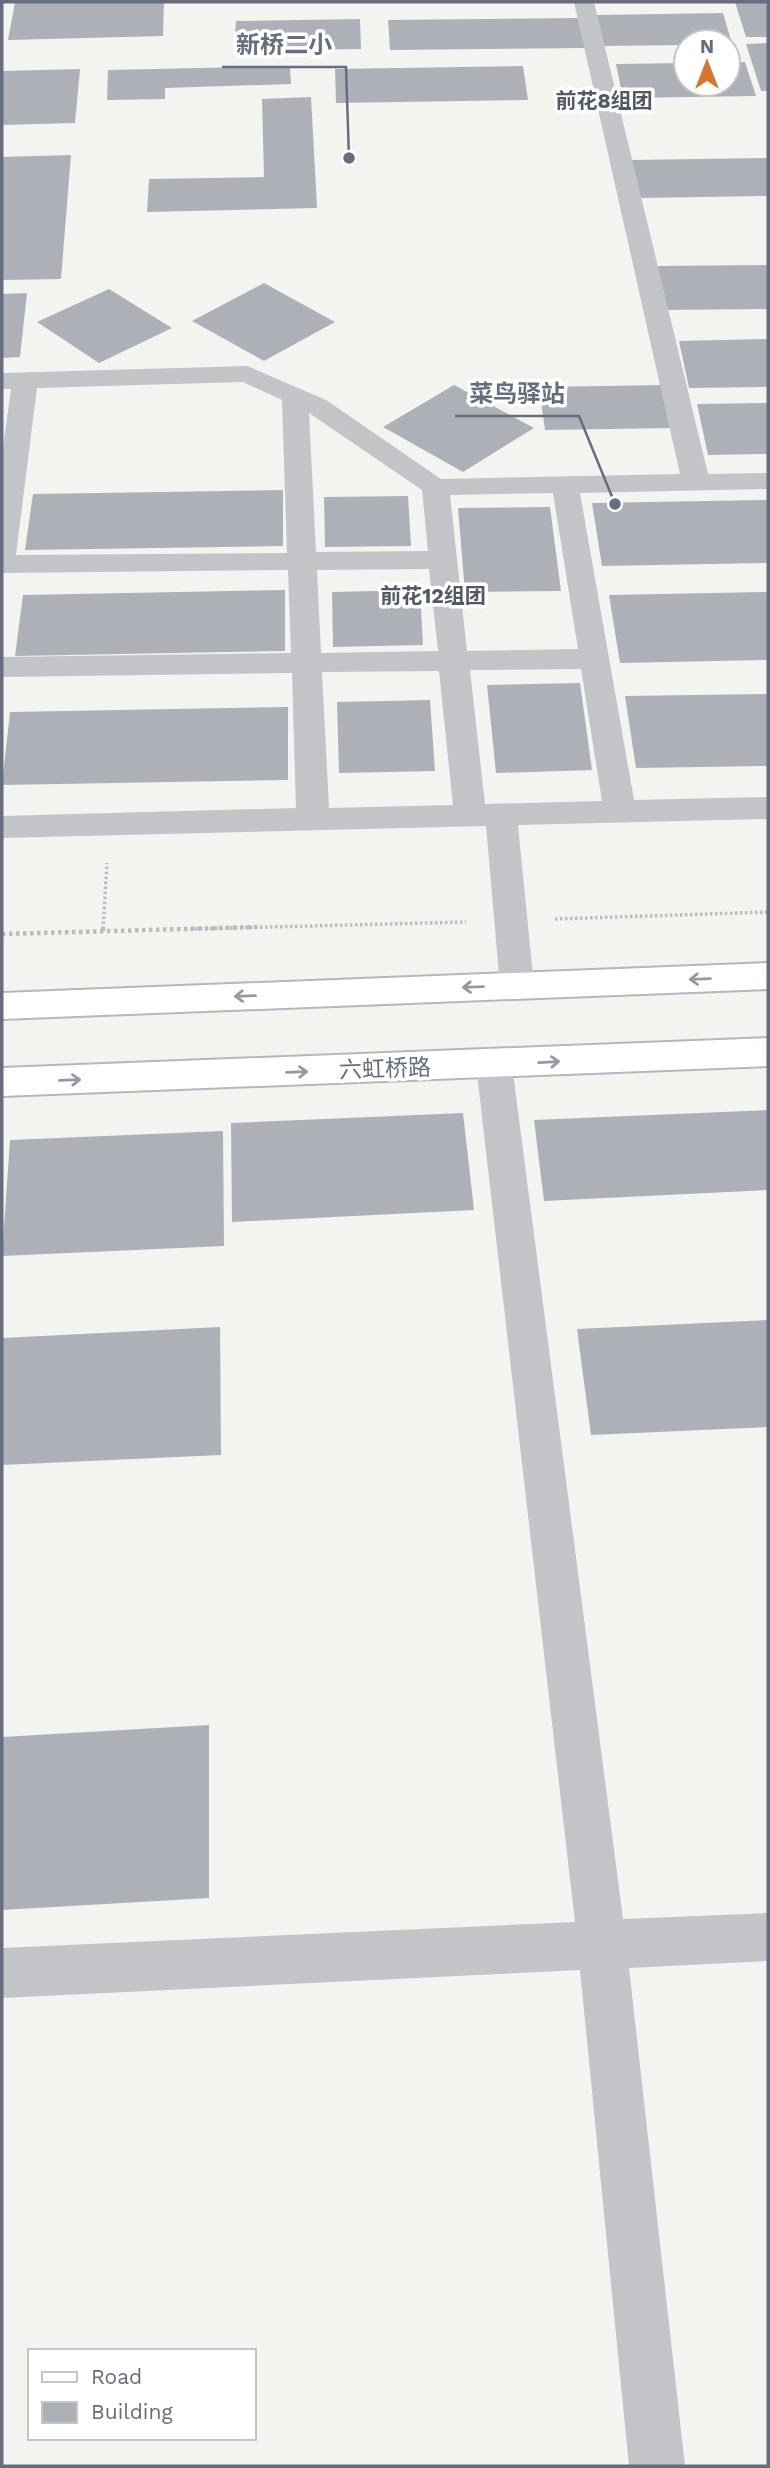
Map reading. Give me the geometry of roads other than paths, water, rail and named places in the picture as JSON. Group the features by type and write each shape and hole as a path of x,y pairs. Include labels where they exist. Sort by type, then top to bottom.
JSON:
{"main road":[{"path":"2,1006 768,976"},
{"name":"六虹桥路","path":"2,1083 768,1052"}],"street":[{"path":"584,2 696,483"},
{"path":"2,556 13,381 247,374 317,406 435,487 768,481"},
{"path":"295,396 313,819"},
{"path":"565,485 620,811"},
{"path":"435,487 454,661 485,815 511,921 517,986"},
{"path":"2,564 443,561"},
{"path":"2,667 594,659"},
{"path":"2,827 768,807"},
{"path":"494,1065 602,1945 657,2466"},
{"path":"2,1973 768,1937"}],"place":[{"name":"新桥二小","path":"349,158"},
{"name":"菜鸟驿站","path":"615,504"}],"district":[{"name":"前花8组团","path":"604,100"},
{"name":"前花12组团","path":"433,595"}]}
